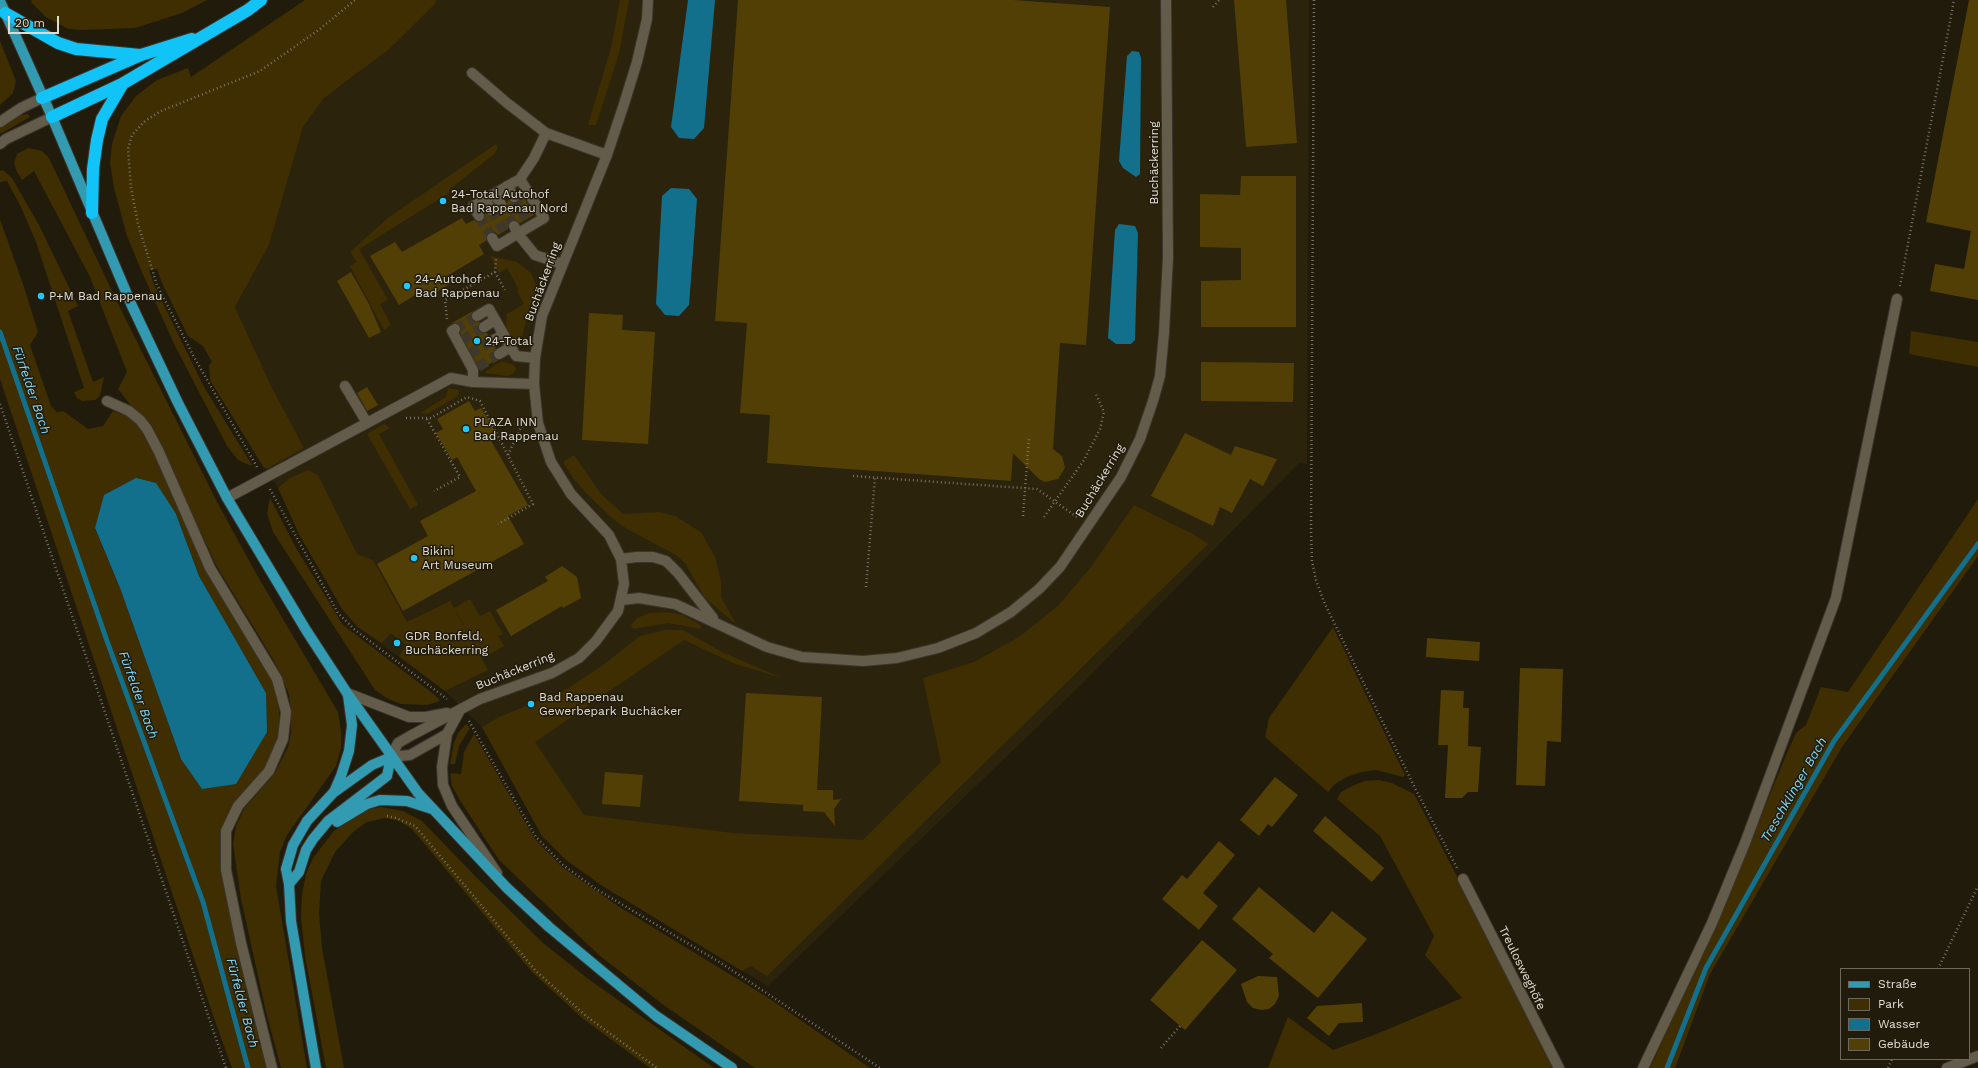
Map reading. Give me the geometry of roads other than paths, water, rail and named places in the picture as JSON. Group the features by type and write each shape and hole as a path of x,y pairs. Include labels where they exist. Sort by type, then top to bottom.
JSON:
{"highway":[{"path":"52,117 122,84 209,34 248,10 261,0"},
{"path":"5,13 58,43 76,49 141,55"},
{"path":"42,98 141,55 209,34"},
{"path":"92,213 93,169 97,140 102,119 122,84"}],"main road":[{"path":"0,1 42,98 52,117 139,320 178,403 227,498 306,630 347,693 391,757 432,809 506,886 549,927 656,1016 732,1068"},
{"path":"333,793 341,776 349,751 352,725 347,693"},
{"path":"316,1068 291,921 290,884 286,869 293,845 307,821 333,793 372,765 391,757"},
{"path":"299,872 306,850 328,821 387,776 391,757"},
{"path":"290,884 313,848 328,831 341,819 367,804 380,800 407,801 432,809"}],"street":[{"name":"Buchäckerring","path":"391,757 398,743 480,699 552,673 579,658 596,641 610,623 618,611 622,600 624,584 621,559 609,535 571,494 552,462 538,423 534,384 534,358 542,316 607,154 637,62 647,19 648,0"},
{"name":"Buchäckerring","path":"622,600 639,598 675,604 767,647 802,657 863,661 897,658 938,648 976,633 1011,612 1040,589 1060,568 1077,545 1121,477 1140,439 1160,376 1168,256 1166,0"},
{"path":"472,73 507,103 546,133 607,154"},
{"path":"0,122 20,108 42,98"},
{"path":"0,144 6,139 52,117"},
{"path":"479,216 473,206 520,179 534,158 546,133"},
{"path":"494,242 529,222 544,218 520,179"},
{"path":"507,186 514,197"},
{"path":"494,194 501,204"},
{"path":"485,199 491,210"},
{"path":"516,230 535,255 562,264"},
{"path":"1643,1068 1712,923 1742,851 1836,598 1897,299"},
{"path":"477,316 489,309 516,356 534,358"},
{"path":"484,327 495,320"},
{"path":"452,326 452,331 460,341 475,368 473,382"},
{"path":"492,341 504,335"},
{"path":"499,354 511,347"},
{"path":"227,498 451,378 473,382 534,384"},
{"path":"345,386 367,423"},
{"path":"107,401 129,411 140,420 147,429 159,452 210,568 278,679 286,712 283,739 269,771 238,806 226,831 226,870 241,942 272,1068"},
{"name":"Buchäckerring","path":"621,559 653,557 666,562 678,573 715,622"},
{"name":"Buchäckerring","path":"347,693 409,717 426,717 460,710"},
{"path":"460,710 447,734 442,767 443,786 452,806 506,886"},
{"path":"391,757 410,755 447,734"},
{"name":"Treulosweghöfe","path":"1463,879 1559,1068"},
{"path":"1946,1068 1967,1060"}],"water":[{"path":"688,0 715,0 704,128 694,139 679,138 671,127"},
{"path":"1132,51 1139,52 1141,58 1140,174 1136,177 1123,168 1119,161 1127,56"},
{"path":"671,188 689,189 697,199 689,305 679,316 665,315 656,304 662,196"},
{"path":"1119,224 1135,226 1138,233 1135,340 1131,344 1116,344 1108,338 1115,230"},
{"path":"136,478 156,483 176,514 199,576 266,693 267,732 236,784 202,789 181,759 120,588 95,528 104,495"}],"waterway":[{"name":"Fürfelder Bach","path":"0,332 107,641 203,902 248,1068"},
{"name":"Treschklinger Bach","path":"1667,1068 1706,968 1834,741 1978,544"}],"tunnel":[{"path":"514,197 526,219"},
{"path":"501,204 514,226"},
{"path":"491,210 504,231"},
{"path":"479,216 492,238"},
{"path":"455,329 477,316"},
{"path":"462,340 484,327"},
{"path":"470,354 492,341"},
{"path":"478,367 499,354"}],"place":[{"name":"24-Total Autohof Bad Rappenau Nord","path":"443,201"},
{"name":"24-Autohof Bad Rappenau","path":"407,286"},
{"name":"P+M Bad Rappenau","path":"41,296"},
{"name":"24-Total","path":"477,341"},
{"name":"PLAZA INN Bad Rappenau","path":"466,429"},
{"name":"Bikini Art Museum","path":"414,558"},
{"name":"GDR Bonfeld, Buchäckerring","path":"397,643"},
{"name":"Bad Rappenau Gewerbepark Buchäcker","path":"531,704"}]}
